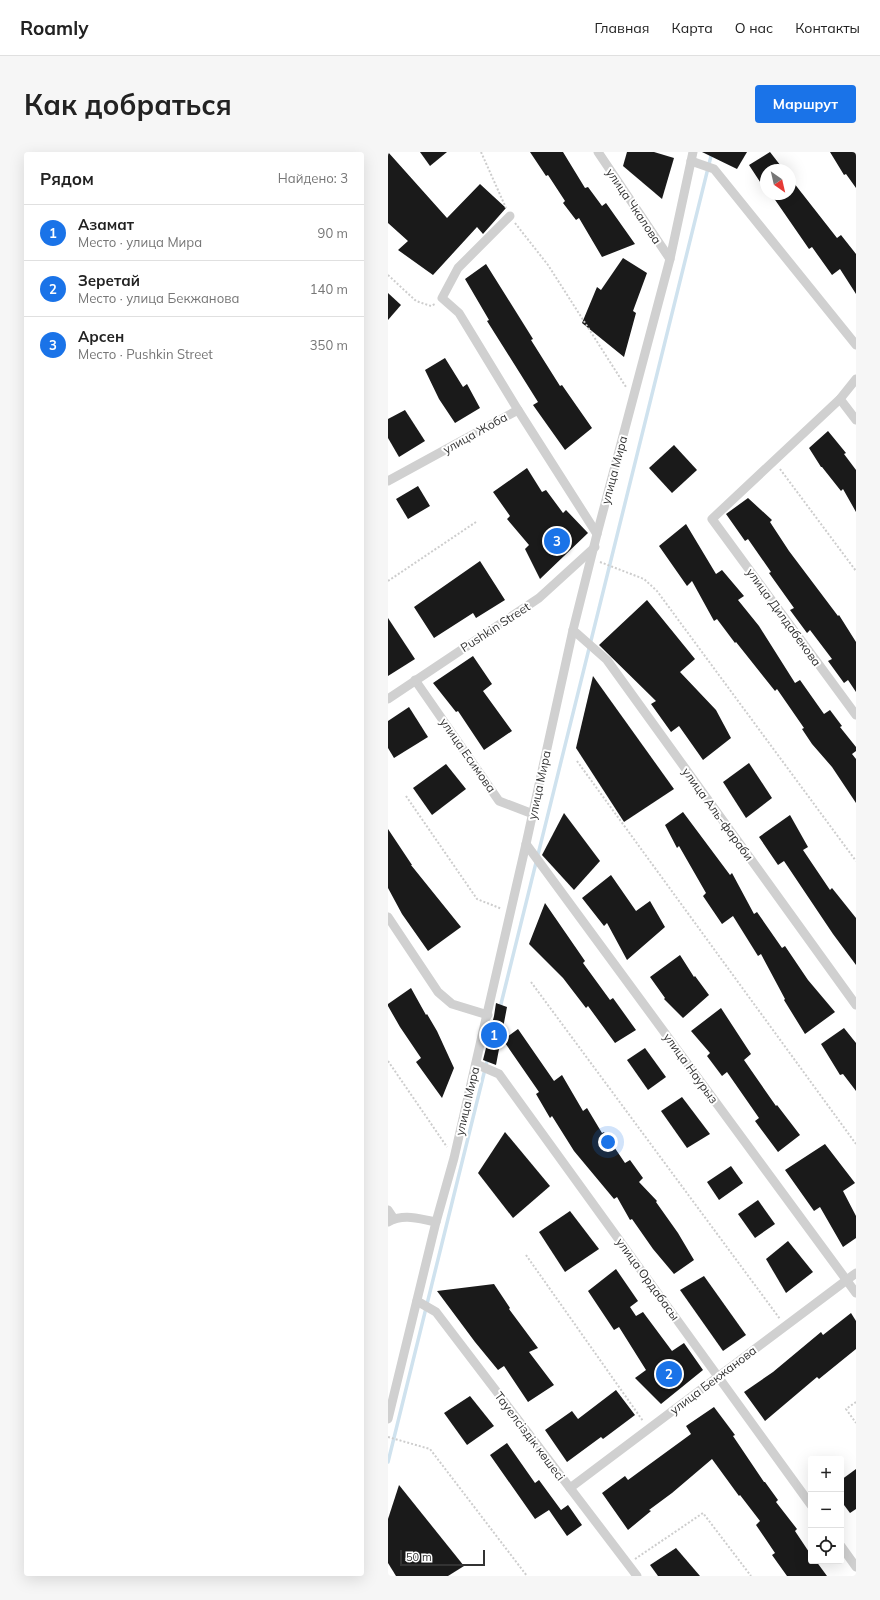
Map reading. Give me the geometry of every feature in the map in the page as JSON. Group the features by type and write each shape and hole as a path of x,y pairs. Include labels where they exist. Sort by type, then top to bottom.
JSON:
{"street":[{"name":"улица Чкалова","path":"598,152 670,259"},
{"path":"692,156 714,169 856,345"},
{"name":"улица Мира","path":"388,1419 436,1222 454,1158 488,1015 573,630 670,259 692,156"},
{"path":"510,216 458,268 442,298 459,313 518,410"},
{"path":"774,461 840,399 856,378"},
{"path":"840,399 856,420"},
{"name":"улица Жоба","path":"388,481 518,410 597,534"},
{"name":"улица Дилдабекова","path":"774,461 712,519 856,715"},
{"name":"Pushkin Street","path":"388,699 539,598 595,547"},
{"name":"улица Аль-фараби","path":"573,630 607,660 856,1005"},
{"name":"улица Есимова","path":"415,680 499,800 533,814"},
{"name":"улица Наурыз","path":"526,844 856,1293"},
{"path":"388,917 438,992 452,1004 488,1015"},
{"name":"улица Ордабасы","path":"476,1064 499,1074 808,1501"},
{"path":"388,1210 391,1221 407,1216 436,1222"},
{"name":"улица Бекжанова","path":"570,1488 856,1273"},
{"name":"Тауелсіздік көшесі","path":"417,1301 436,1312 637,1576"},
{"path":"844,1550 856,1566"}],"path":[{"path":"481,152 510,216 548,265 634,397"},
{"path":"388,275 416,301 431,306 442,298"},
{"path":"774,461 856,571"},
{"path":"388,581 476,522"},
{"path":"592,559 644,579 657,591 856,861"},
{"path":"578,761 856,1144"},
{"path":"406,796 477,899 511,912"},
{"path":"531,982 785,1326"},
{"path":"388,1061 454,1158"},
{"path":"526,1255 648,1429"},
{"path":"856,1402 846,1409 856,1423"},
{"path":"388,1436 430,1449 526,1576"},
{"path":"628,1564 704,1513 751,1576"}],"building":[{"path":"388,152 447,218 480,184 506,208 483,234 477,227 433,275 398,250 408,241 388,223"},
{"path":"420,152 447,152 430,166"},
{"path":"530,152 563,152 585,188 588,187 602,206 606,203 635,244 602,257 579,218 576,220 563,203 565,201 548,175 546,176"},
{"path":"627,152 654,152 674,158 662,199 623,166"},
{"path":"702,152 747,152 737,169"},
{"path":"770,152 779,164 760,164 760,182 749,165"},
{"path":"830,152 856,152 856,188 846,174 844,175"},
{"path":"796,186 837,238 841,235 856,254 856,294 840,269 832,275 812,247 809,249 775,200 796,200"},
{"path":"623,258 647,273 633,311 636,313 624,357 582,323 597,287 601,290"},
{"path":"486,264 533,339 531,340 560,386 562,385 592,428 565,450 533,405 538,402 487,321 489,320 465,279"},
{"path":"388,293 401,305 388,320"},
{"path":"445,358 463,387 467,384 480,408 455,423 439,399 425,370"},
{"path":"405,410 425,441 399,457 388,438 388,419"},
{"path":"828,431 846,453 844,454 856,470 856,512 843,489 841,491 821,467 809,448"},
{"path":"674,445 697,470 672,493 649,468"},
{"path":"527,468 542,492 546,490 563,513 566,510 588,533 540,579 525,549 529,545 507,519 510,516 493,492"},
{"path":"418,486 430,506 408,519 396,499"},
{"path":"748,498 772,520 770,522 789,551 838,616 839,615 856,642 856,692 848,680 844,683 828,661 832,659 810,630 807,633 790,610 794,608 769,573 771,572 748,539 745,541 726,514"},
{"path":"686,524 716,574 722,570 744,596 738,600 759,626 795,683 800,680 824,714 830,710 842,726 840,727 856,747 856,751 852,754 856,759 856,803 832,767 812,744 802,729 804,728 777,689 775,691 717,619 714,621 692,581 687,586 659,546"},
{"path":"480,561 505,600 476,618 473,613 434,638 414,607"},
{"path":"647,600 695,659 680,672 716,710 731,738 703,760 679,726 671,732 651,704 656,701 599,645"},
{"path":"388,618 415,659 388,676"},
{"path":"473,656 492,684 483,691 512,731 484,750 458,711 456,712 433,683"},
{"path":"593,676 674,789 624,822 576,748"},
{"path":"409,707 428,737 394,758 388,748 388,721"},
{"path":"749,763 772,798 746,818 723,782"},
{"path":"446,764 466,789 432,815 413,788"},
{"path":"683,812 730,875 732,873 754,914 757,912 782,948 785,946 808,980 835,1012 805,1034 784,1000 785,999 761,954 758,956 733,916 722,924 703,896 706,893 679,846 677,848 665,825"},
{"path":"564,813 600,861 574,890 542,855"},
{"path":"790,815 808,847 803,850 830,890 832,888 856,918 856,965 833,934 784,861 778,865 759,837"},
{"path":"388,829 411,865 461,927 428,951 402,914 388,888"},
{"path":"611,875 636,911 650,901 665,927 627,960 607,923 604,926 582,898"},
{"path":"545,903 585,961 583,963 610,1000 613,998 636,1030 615,1043 588,1006 586,1008 563,978 529,944"},
{"path":"680,955 694,977 695,976 709,995 683,1018 664,999 665,998 650,977"},
{"path":"411,988 437,1031 454,1068 442,1098 416,1062 421,1058 388,1006 388,1004"},
{"path":"496,1003 507,1007 496,1065 483,1060"},
{"path":"721,1008 751,1054 744,1060 776,1106 777,1105 800,1135 778,1152 755,1121 759,1118 727,1072 722,1076 707,1056 710,1053 691,1031"},
{"path":"844,1028 856,1043 856,1091 843,1074 840,1075 821,1044"},
{"path":"518,1029 554,1081 562,1075 583,1111 587,1108 602,1133 604,1132 625,1163 630,1160 643,1178 639,1182 657,1201 656,1202 678,1233 694,1260 674,1274 653,1249 632,1219 630,1220 617,1197 614,1199 574,1151 552,1116 550,1118 536,1094 539,1092 503,1040"},
{"path":"645,1048 666,1077 648,1090 627,1060"},
{"path":"682,1097 710,1134 687,1148 661,1111"},
{"path":"505,1132 550,1186 513,1218 478,1173"},
{"path":"825,1144 855,1183 843,1191 856,1216 856,1238 843,1247 820,1207 814,1211 785,1170"},
{"path":"731,1166 743,1183 719,1200 707,1182"},
{"path":"758,1200 775,1224 755,1238 738,1214"},
{"path":"570,1211 599,1249 565,1272 539,1232"},
{"path":"788,1241 813,1272 786,1293 766,1259"},
{"path":"616,1269 638,1301 630,1307 636,1316 643,1312 672,1351 684,1343 703,1370 661,1404 635,1378 646,1370 619,1327 614,1330 588,1291"},
{"path":"704,1276 746,1335 723,1351 680,1290"},
{"path":"494,1284 510,1308 509,1309 538,1348 529,1352 554,1385 528,1402 504,1366 498,1370 437,1291"},
{"path":"851,1313 856,1321 856,1349 819,1379 817,1377 765,1421 744,1392 773,1372 821,1332 823,1335"},
{"path":"616,1390 635,1415 603,1439 601,1437 567,1462 545,1430 572,1411 578,1419"},
{"path":"470,1396 494,1426 467,1445 444,1413"},
{"path":"714,1407 735,1435 733,1436 778,1500 776,1502 797,1529 795,1531 808,1550 808,1564 818,1564 827,1576 787,1576 772,1555 775,1553 756,1525 760,1521 740,1495 739,1496 712,1459 672,1493 649,1510 651,1511 628,1530 602,1493 625,1476 628,1480 691,1434 686,1426"},
{"path":"507,1443 535,1483 539,1480 561,1510 568,1505 582,1525 567,1536 549,1510 535,1519 490,1455"},
{"path":"856,1469 856,1509 850,1513 844,1505 844,1478"},
{"path":"399,1485 464,1566 448,1576 396,1576 388,1563 388,1519"},
{"path":"676,1548 700,1576 658,1576 650,1565"}],"waterway":[{"path":"500,1008 712,152"},
{"path":"388,1462 488,1057"}],"place":[{"name":"Арсен","path":"557,541"},
{"name":"Азамат","path":"494,1035"},
{"name":"Зеретай","path":"669,1374"}]}
